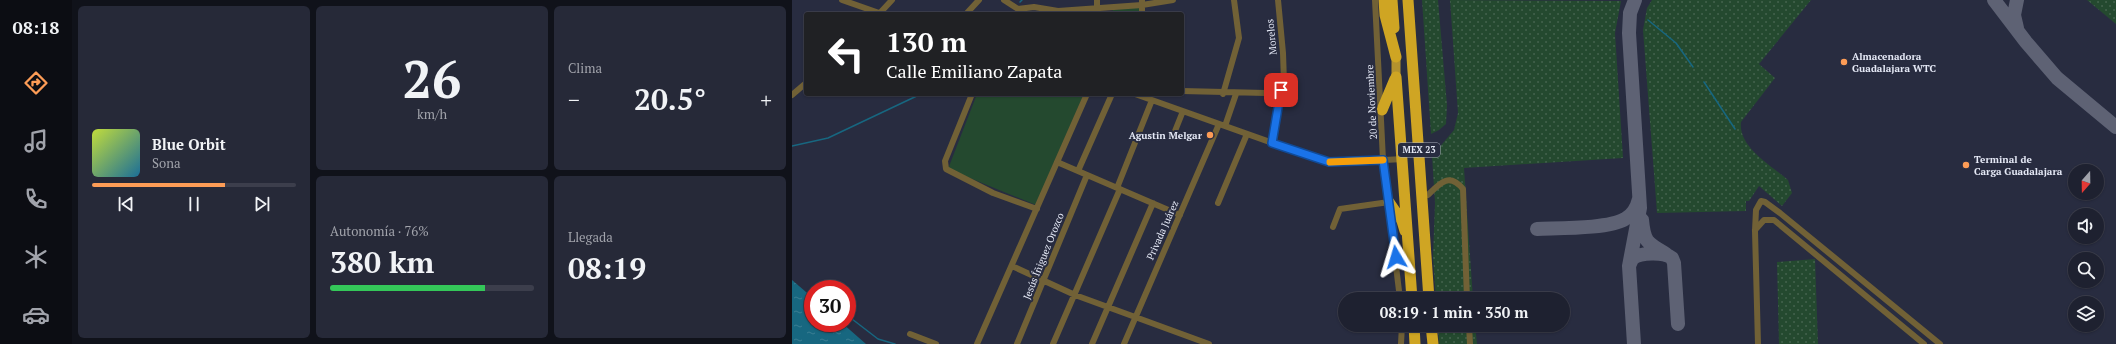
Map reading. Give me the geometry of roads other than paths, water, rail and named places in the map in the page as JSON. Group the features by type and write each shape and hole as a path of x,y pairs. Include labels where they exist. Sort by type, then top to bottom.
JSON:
{"highway":[{"path":"1384,0 1385,15 1396,57"},
{"name":"MEX 23","path":"1392,0 1396,57"},
{"name":"MEX 23","path":"1408,0 1428,292"},
{"path":"1415,0 1428,195 1426,257"},
{"path":"1382,110 1396,77"},
{"name":"MEX 23","path":"1396,77 1412,292"},
{"path":"1389,202 1402,221 1409,247"},
{"path":"1415,332 1416,344"},
{"path":"1432,332 1434,342"}],"main road":[{"name":"MEX 23","path":"1396,57 1396,77"}],"street":[{"path":"842,0 875,12"},
{"path":"882,12 892,0"},
{"path":"968,12 979,0"},
{"path":"1004,0 1018,9"},
{"path":"1097,0 1097,9"},
{"path":"1014,12 1018,9 1034,7 1058,11 1079,12 1142,2 1173,0"},
{"path":"1223,94 1239,38 1234,0"},
{"name":"Morelos","path":"1272,143 1281,90 1284,82 1278,0"},
{"name":"20 de Noviembre","path":"1375,0 1382,110 1383,160 1399,292"},
{"path":"793,93 804,85"},
{"path":"1184,92 1236,94 1266,93 1281,90"},
{"name":"Privada Juárez","path":"1124,344 1180,215 1236,94"},
{"path":"971,96 945,162 946,169 992,193 1037,209"},
{"path":"977,344 1086,96"},
{"path":"1078,171 1111,96"},
{"path":"1143,96 1329,162 1403,158"},
{"path":"1053,344 1075,295 1152,100"},
{"path":"1175,131 1183,111"},
{"path":"1218,203 1248,134"},
{"path":"1057,162 1180,215"},
{"name":"Jesús Íñiguez Orozco","path":"1017,344 1045,280 1087,175"},
{"path":"1428,195 1440,182 1449,180 1458,182 1463,189 1467,292"},
{"path":"1333,227 1340,209 1389,202"},
{"path":"1758,344 1755,231 1757,207 1760,202 1765,202 1940,344"},
{"path":"1092,344 1153,204"},
{"path":"1755,231 1764,220 1774,220 1924,344"},
{"path":"1012,266 1075,295 1134,318 1209,344"},
{"path":"1401,344 1402,332"},
{"path":"1469,332 1470,344"},
{"path":"910,334 936,344"}],"water":[{"path":"792,280 804,290 804,332 852,332 866,344 792,344"}],"waterway":[{"path":"1648,20 1676,43 1693,67"},
{"path":"1704,82 1735,129"},
{"path":"792,146 828,138 917,96"},
{"path":"856,322 878,339 895,344"}],"place":[{"name":"Almacenadora Guadalajara WTC","path":"1844,62"},
{"name":"Agustin Melgar","path":"1210,135"},
{"name":"Terminal de Carga Guadalajara","path":"1966,165"}]}
